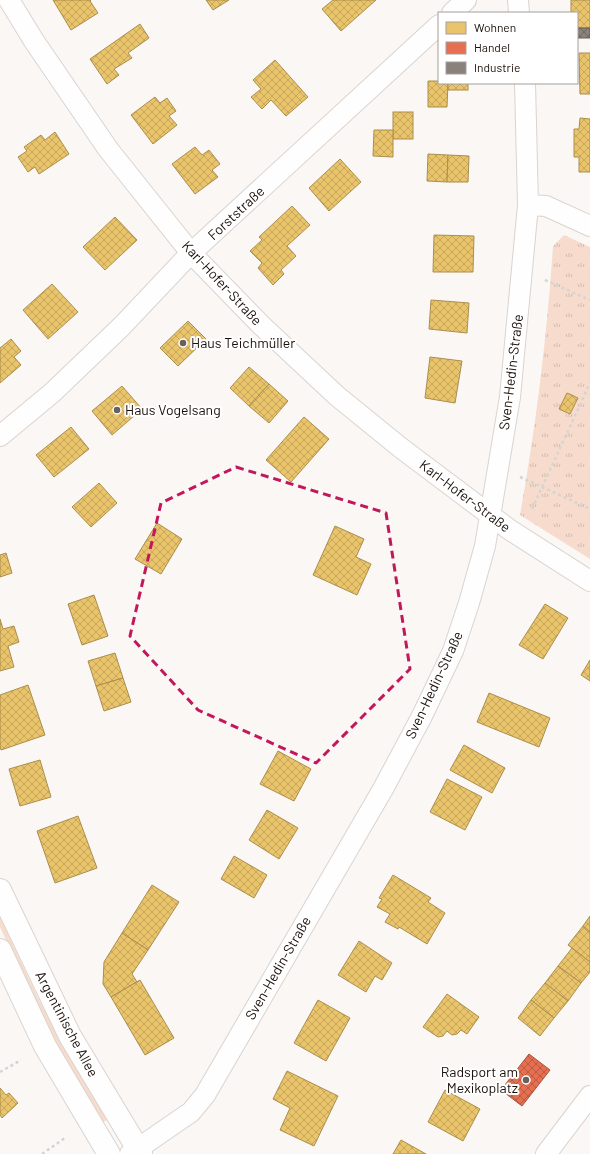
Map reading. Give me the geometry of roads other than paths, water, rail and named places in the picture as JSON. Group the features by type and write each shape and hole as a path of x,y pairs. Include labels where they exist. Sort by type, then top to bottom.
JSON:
{"main road":[{"name":"Argentinische Allee","path":"0,890 70,1036 137,1152"},
{"name":"Argentinische Allee","path":"0,950 45,1046 109,1154"}],"street":[{"name":"Karl-Hofer-Straße","path":"9,0 34,41 108,149 191,253 260,325 337,396 401,448 510,530 590,581"},
{"path":"453,12 466,0"},
{"path":"518,0 519,12"},
{"name":"Forststraße","path":"0,436 52,393 122,326 191,253 438,26"},
{"name":"Sven-Hedin-Straße","path":"137,1152 191,1112 205,1095 383,789 422,716 453,651 485,546 510,397 528,205 525,84"},
{"path":"528,205 546,206 590,226"},
{"path":"546,1154 590,1096"}],"place":[{"name":"Haus Teichmüller","path":"183,343"},
{"name":"Haus Vogelsang","path":"117,410"},
{"name":"Radsport am Mexikoplatz","path":"526,1080"}]}
